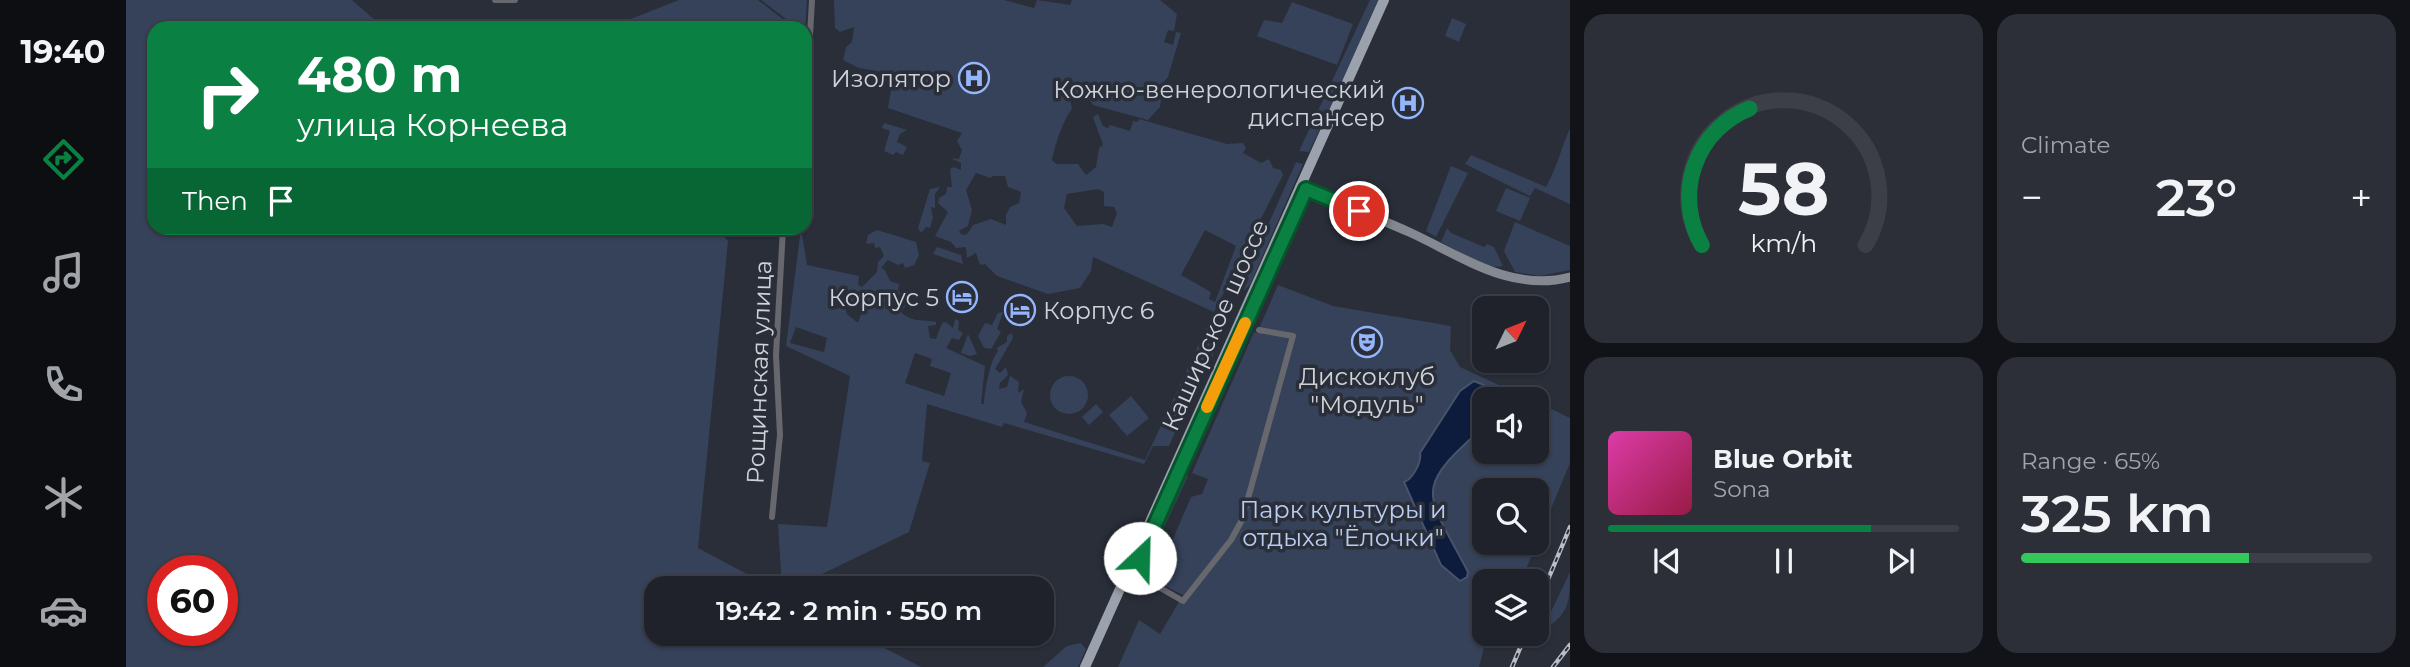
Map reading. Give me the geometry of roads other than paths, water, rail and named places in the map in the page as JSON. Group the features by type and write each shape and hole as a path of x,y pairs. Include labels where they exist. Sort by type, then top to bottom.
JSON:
{"main road":[{"name":"Каширское шоссе","path":"1092,667 1384,0"},
{"name":"Каширское шоссе","path":"1085,667 1391,0"}],"street":[{"path":"495,0 515,0"},
{"path":"812,21 813,0"},
{"path":"1303,187 1416,235 1480,268 1530,281 1570,277"},
{"name":"Рощинская улица","path":"772,517 780,435 776,355 783,235"},
{"path":"1148,581 1183,601 1240,526 1293,335 1259,330"}],"railway":[{"path":"1549,577 1570,527"},
{"path":"1553,667 1570,645"},
{"path":"1512,667 1521,646"}],"place":[{"name":"Изолятор","path":"974,78"},
{"name":"Кожно-венерологический диспансер","path":"1408,103"},
{"name":"Корпус 5","path":"962,297"},
{"name":"Корпус 6","path":"1020,310"},
{"name":"Дискоклуб \"Модуль\"","path":"1367,342"}],"park label":[{"name":"Парк культуры и отдыха \"Ёлочки\"","path":"1343,523"}]}
